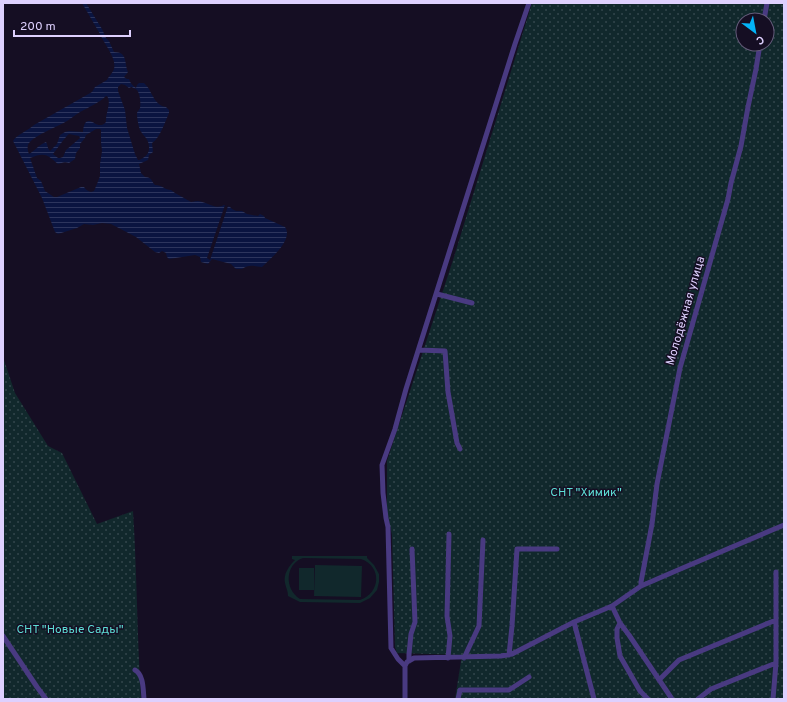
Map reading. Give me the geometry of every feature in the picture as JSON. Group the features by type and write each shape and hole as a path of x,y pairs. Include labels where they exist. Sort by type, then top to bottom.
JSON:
{"street":[{"path":"405,666 398,659 391,648 388,527 383,492 382,465 395,429 529,3"},
{"name":"Молодёжная улица","path":"641,586 652,524 657,484 680,368 728,199 741,146 759,52"},
{"path":"437,294 472,303"},
{"path":"419,350 445,351 448,392 457,443 460,449"},
{"path":"405,699 405,666 414,658 464,658 512,654 574,622 612,606 641,586 784,525"},
{"path":"448,658 450,636 447,616 449,534"},
{"path":"464,658 479,626 483,540"},
{"path":"409,661 408,654 411,634 415,622 412,549"},
{"path":"509,655 517,549 557,549"},
{"path":"773,699 776,663 776,572"},
{"path":"612,606 620,623 672,699"},
{"path":"659,680 679,660 776,620"},
{"path":"574,622 594,699"},
{"path":"620,623 617,629 620,656 640,692 648,699"},
{"path":"3,636 46,699"},
{"path":"698,699 711,689 776,663"},
{"path":"135,670 140,673 144,699"},
{"path":"458,699 460,690 509,690 529,677"}],"green space":[{"name":"СНТ \"Химик\"","path":"532,3 784,3 784,699 455,699 462,655 397,653 395,647 392,535 387,512 387,461 453,260"},
{"name":"СНТ \"Новые Сады\"","path":"3,357 15,393 48,446 62,453 97,524 133,511 141,699 3,699"},
{"path":"292,556 367,556 379,574 377,590 370,598 360,603 300,602 288,596 285,583 286,573 295,560 292,559","holes":["303,558 361,559 368,562 373,567 375,573 375,586 367,597 360,600 300,599 291,589 289,583 290,571 297,561"]},
{"path":"315,565 362,566 361,597 314,596"},
{"path":"299,568 314,568 314,590 299,590"}],"shaded area":[{"path":"82,3 86,3 114,52 118,52 124,56 128,72 124,77 129,79 136,88 139,83 144,83 154,99 160,105 169,110 162,130 152,143 153,152 149,155 148,160 139,164 141,173 145,177 150,178 155,185 171,190 191,202 198,201 217,207 224,205 236,211 242,211 247,214 258,216 260,214 265,218 285,227 287,232 284,243 262,267 249,266 242,269 236,269 231,264 212,259 208,264 201,262 200,257 195,255 169,259 166,253 162,251 159,253 155,252 136,237 111,224 84,224 77,228 58,234 55,232 42,198 13,141 17,136 92,92 95,87 107,80 114,69 114,60","holes":["121,84 129,88 132,87 137,90 139,94 140,108 137,113 138,122 140,130 147,139 149,145 148,153 139,160 135,154 127,128 125,110 118,87","107,96 109,102 106,122 98,125 88,121 83,128 83,132 69,131 60,135 57,144 50,151 46,142 29,154 28,145 30,142 94,105","96,129 101,130 102,151 100,176 94,191 91,192 84,187 81,187 54,197 45,191 41,181 37,178 30,158 45,155 58,164 64,162 69,163 75,159 76,153 80,148 80,144 86,135","69,134 79,136 80,138 66,150 63,157 58,158 53,154"]}],"pier":[{"path":"225,205 228,206 210,260 207,258"}]}
